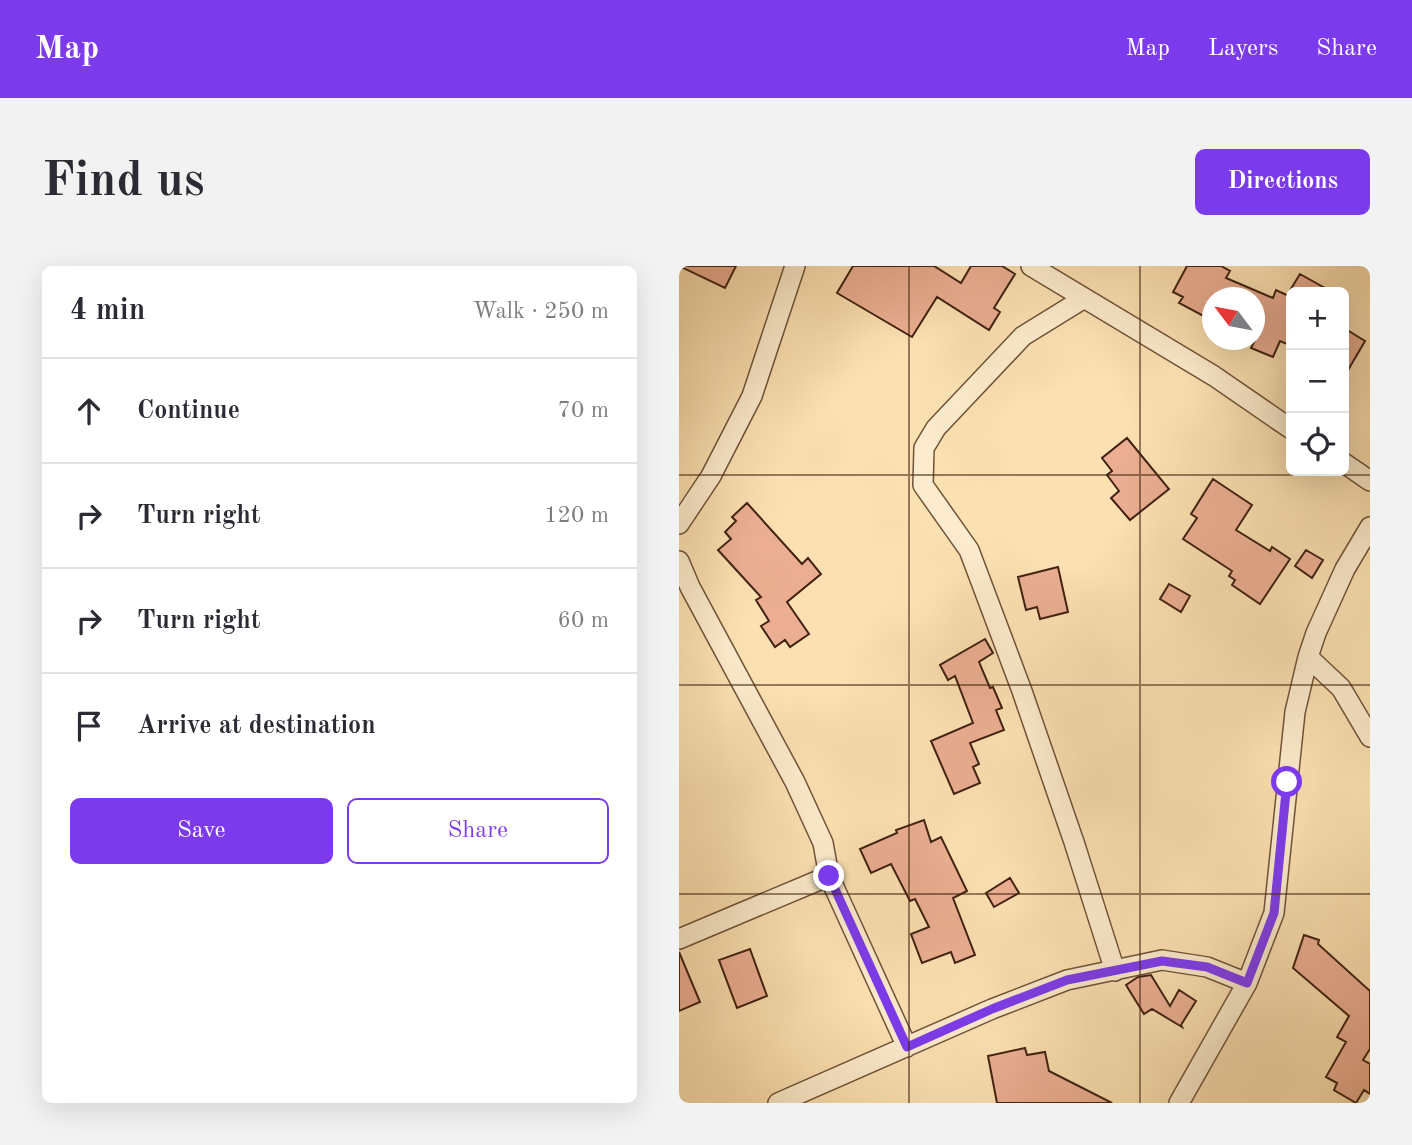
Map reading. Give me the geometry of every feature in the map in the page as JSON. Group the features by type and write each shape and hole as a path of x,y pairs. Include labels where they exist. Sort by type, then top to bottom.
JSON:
{"street":[{"path":"679,524 711,476 752,396 795,266"},
{"path":"1031,266 1214,376 1286,426"},
{"path":"1083,299 1023,336 936,428 924,448 923,485 969,550 1031,716 1115,971"},
{"path":"1349,466 1370,481"},
{"path":"1179,1103 1247,983 1274,913 1295,712 1308,657 1316,632 1345,569 1370,527"},
{"path":"679,561 690,587 795,782 823,843 829,876 907,1047"},
{"path":"1308,657 1341,688 1370,737"},
{"path":"679,939 829,876"},
{"path":"778,1103 992,1009 1067,980 1162,961 1207,967 1247,983"}],"building":[{"path":"679,266 736,266 725,288"},
{"path":"853,266 934,266 961,283 971,266 1002,266 1015,274 994,308 1000,312 989,330 937,297 912,337 837,293"},
{"path":"1187,266 1221,266 1230,271 1226,278 1247,287 1202,287 1202,315 1179,303 1183,297 1173,292"},
{"path":"1300,274 1323,287 1292,287"},
{"path":"1276,290 1286,295 1286,344 1280,341 1273,357 1256,350 1265,350 1265,295 1273,298"},
{"path":"1349,331 1365,341 1349,368"},
{"path":"1127,438 1169,489 1130,520 1111,498 1119,491 1107,475 1112,471 1102,458"},
{"path":"1213,479 1252,505 1236,530 1270,551 1272,547 1290,559 1260,604 1232,585 1235,580 1229,576 1232,571 1183,539 1197,518 1191,514"},
{"path":"747,503 802,564 808,558 821,574 787,602 809,634 790,647 785,640 775,647 761,626 769,621 756,600 761,597 718,550 731,539 725,532 736,521 732,517"},
{"path":"1306,550 1323,560 1312,578 1295,566"},
{"path":"1058,567 1068,612 1040,619 1037,607 1026,610 1018,577"},
{"path":"1169,584 1190,596 1181,612 1160,599"},
{"path":"985,639 993,653 979,662 1002,708 996,710 1004,730 970,743 979,764 973,767 980,783 954,794 931,741 973,723 955,676 948,680 940,665"},
{"path":"924,820 931,842 941,837 967,891 953,898 975,955 955,963 951,952 922,963 911,934 929,927 915,899 910,901 891,864 871,873 860,849 897,833 896,830"},
{"path":"1010,878 1019,893 994,907 986,893"},
{"path":"1304,935 1319,940 1318,944 1370,991 1370,1049 1363,1060 1370,1064 1370,1094 1364,1090 1356,1103 1334,1090 1337,1083 1326,1077 1346,1042 1337,1037 1349,1016 1293,968"},
{"path":"750,949 767,996 737,1008 719,960"},
{"path":"679,952 700,1002 679,1011"},
{"path":"1151,975 1170,1006 1179,990 1196,1001 1182,1027 1152,1009 1144,1014 1126,985 1138,977"},
{"path":"1025,1048 1027,1055 1045,1052 1049,1071 1112,1103 997,1103 988,1056"}],"route":[{"path":"829,876 907,1047 992,1009 1067,980 1162,961 1207,967 1247,983 1274,913 1287,782"}]}
